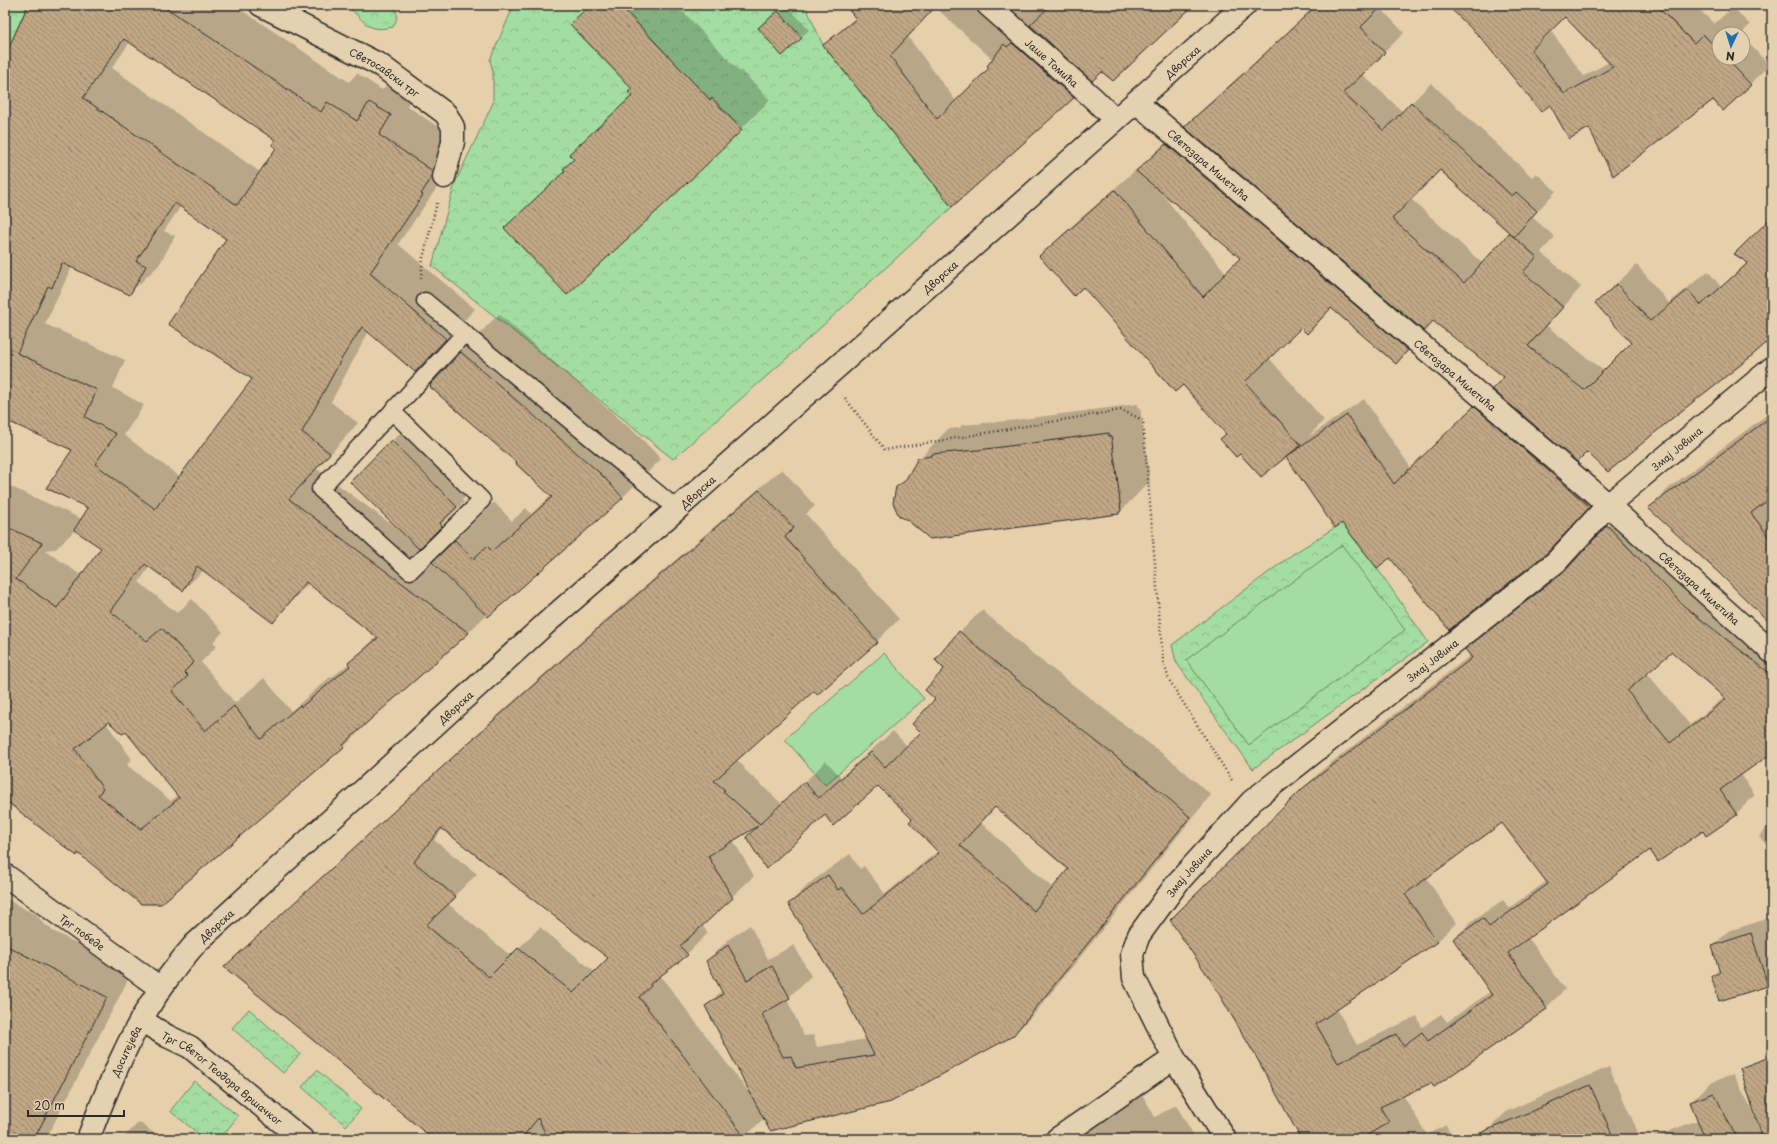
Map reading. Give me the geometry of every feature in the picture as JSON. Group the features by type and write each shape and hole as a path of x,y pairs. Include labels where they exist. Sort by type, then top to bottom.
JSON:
{"street":[{"name":"Светосавски трг","path":"261,5 380,65 446,114 453,127 453,142 444,177"},
{"name":"Јаше Томића","path":"988,5 1094,99 1115,120"},
{"name":"Дворска","path":"160,988 195,944 552,618 1245,5"},
{"name":"Светозара Милетића","path":"1136,102 1608,505 1772,652"},
{"name":"Змај Јовина","path":"1174,1058 1134,978 1132,954 1139,935 1178,882 1247,806 1556,562 1608,505 1772,368"},
{"name":"Трг победе","path":"5,875 160,988"},
{"name":"Доситејева","path":"88,1139 107,1090 141,1020 160,988"},
{"name":"Трг Светог Теодора Вршачког","path":"141,1020 166,1036 190,1047 302,1139"},
{"path":"1057,1139 1174,1058 1225,1139"}],"lane":[{"path":"425,301 677,509"},
{"path":"392,411 482,500 410,571 320,489 392,411 465,333"}],"path":[{"path":"425,301 421,281 423,258 444,177"},
{"path":"828,375 885,450 1121,410 1143,420 1163,660 1169,680 1247,806"}],"green space":[{"path":"5,5 28,5 5,56"},
{"path":"343,5 392,5 397,13 397,18 393,27 383,29 375,28 369,26 350,9"},
{"path":"514,5 805,5 823,45 952,207 795,351 673,459 432,266 455,183 493,103 493,72 490,60"},
{"path":"1342,523 1377,568 1428,642 1253,769 1176,662 1172,645 1293,554"},
{"path":"1342,545 1405,630 1249,745 1186,660"},
{"path":"884,653 924,699 825,785 785,739"},
{"path":"249,1009 300,1054 283,1073 232,1028"},
{"path":"317,1070 361,1109 346,1126 302,1087"},
{"path":"194,1081 238,1116 220,1139 205,1139 170,1111"}],"building":[{"path":"28,5 162,5 321,112 327,102 357,121 369,102 391,115 379,135 433,171 432,177 421,194 423,195 370,273 446,339 415,372 362,327 342,358 302,432 330,453 289,499 469,633 371,719 343,745 344,747 161,904 141,904 78,853 77,856 5,800 5,526 42,543 16,579 57,608 101,548 74,530 88,508 46,488 72,450 5,420 5,56","holes":["124,39 275,140 272,145 276,148 237,205 83,98","175,203 226,239 168,324 252,379 155,509 95,464 116,434 85,417 97,390 17,353 48,286 52,288 62,263 130,295 146,266 136,261","145,564 183,591 197,566 273,623 306,582 378,638 348,663 350,666 301,707 300,705 261,739 234,706 205,731 172,691 188,676 184,672 194,662 162,628 147,641 110,611","109,722 122,734 126,732 179,798 141,829 98,795 103,789 75,749"]},
{"path":"590,5 620,5 710,100 712,98 742,130 567,295 504,228 565,171 563,169 574,159 569,154 632,96 628,92 632,89 570,24"},
{"path":"845,5 937,5 890,56 937,119 989,68 987,66 1004,44 1007,47 1012,43 1074,98 952,207 823,45 856,19"},
{"path":"1051,5 1194,5 1113,81 1102,72 1092,81 1030,25"},
{"path":"1317,5 1383,5 1361,27 1385,53 1343,93 1384,131 1411,102 1512,196 1516,192 1537,211 1514,237 1440,170 1392,219 1464,283 1509,233 1537,257 1523,272 1563,307 1528,346 1584,390 1631,343 1595,303 1617,284 1650,321 1688,290 1701,305 1748,263 1734,254 1772,217 1772,338 1608,472 1587,452 1577,462 1492,389 1504,377 1433,321 1424,331 1184,127"},
{"path":"1447,5 1656,5 1694,43 1703,34 1711,42 1711,66 1733,66 1751,85 1723,111 1713,100 1613,176 1589,128 1569,139 1550,105 1541,112 1481,38","holes":["1565,17 1613,67 1564,94 1531,50"]},
{"path":"778,11 802,38 782,56 758,28"},
{"path":"1166,144 1408,350 1396,364 1331,308 1307,334 1301,328 1245,382 1301,445 1261,477 1240,454 1236,457 1220,439 1226,434 1183,385 1175,392 1083,287 1074,296 1039,256 1115,190 1203,297 1240,258 1136,171"},
{"path":"461,352 602,475 623,498 488,617 432,562 455,540 473,559 487,546 492,551 552,497 516,464 517,463 430,387 430,385"},
{"path":"1474,406 1590,507 1547,553 1449,630 1390,558 1377,568 1342,523 1335,528 1286,457 1347,415 1394,484"},
{"path":"1772,416 1772,497 1751,513 1772,541 1772,625 1719,573 1648,508"},
{"path":"1109,433 1109,436 1111,435 1117,476 1121,511 1119,514 930,539 907,520 899,516 893,503 896,487 905,481 918,458 932,456 932,454 978,450"},
{"path":"391,440 457,507 440,523 442,526 419,549 350,482"},
{"path":"759,490 794,528 785,537 878,642 817,695 814,691 714,781 760,824 804,782 819,798 871,752 885,767 921,732 912,724 935,699 925,690 944,669 935,660 959,631 1007,672 1155,787 1190,817 1013,1036 891,1102 770,1131 705,1006 723,994 706,961 728,945 747,980 772,966 790,998 762,1014 783,1057 791,1056 796,1068 874,1055 840,987 788,904 828,875 838,890 842,887 863,914 939,853 909,822 912,819 878,786 833,826 825,815 766,869 746,837 758,826 708,856 733,898 680,946 688,955 650,984 651,986 639,997 746,1139 548,1139 538,1118 521,1139 433,1139 224,967 476,736 588,637","holes":["995,807 1068,869 1034,911 960,845","441,828 486,863 608,958 573,993 518,948 489,977 426,925 456,897 414,862"]},
{"path":"1607,525 1684,606 1772,675 1772,753 1720,790 1737,815 1706,836 1703,831 1658,862 1650,850 1508,953 1547,1009 1434,1087 1431,1083 1380,1107 1389,1122 1361,1139 1301,1139 1258,1060 1210,979 1170,920 1303,788 1472,658 1465,649 1564,572","holes":["1672,652 1726,699 1670,743 1627,691","1502,823 1548,884 1489,927 1483,918 1453,939 1492,995 1428,1041 1422,1032 1403,1046 1397,1034 1338,1063 1316,1024 1437,942 1405,894"]},
{"path":"1751,933 1768,986 1719,1001 1711,976 1720,973 1712,946"},
{"path":"5,945 107,997 34,1139 5,1139"},
{"path":"1772,1056 1772,1139 1763,1139 1740,1068"},
{"path":"1590,1085 1614,1139 1466,1139 1558,1100"},
{"path":"1714,1093 1737,1139 1705,1139 1690,1102"}]}
